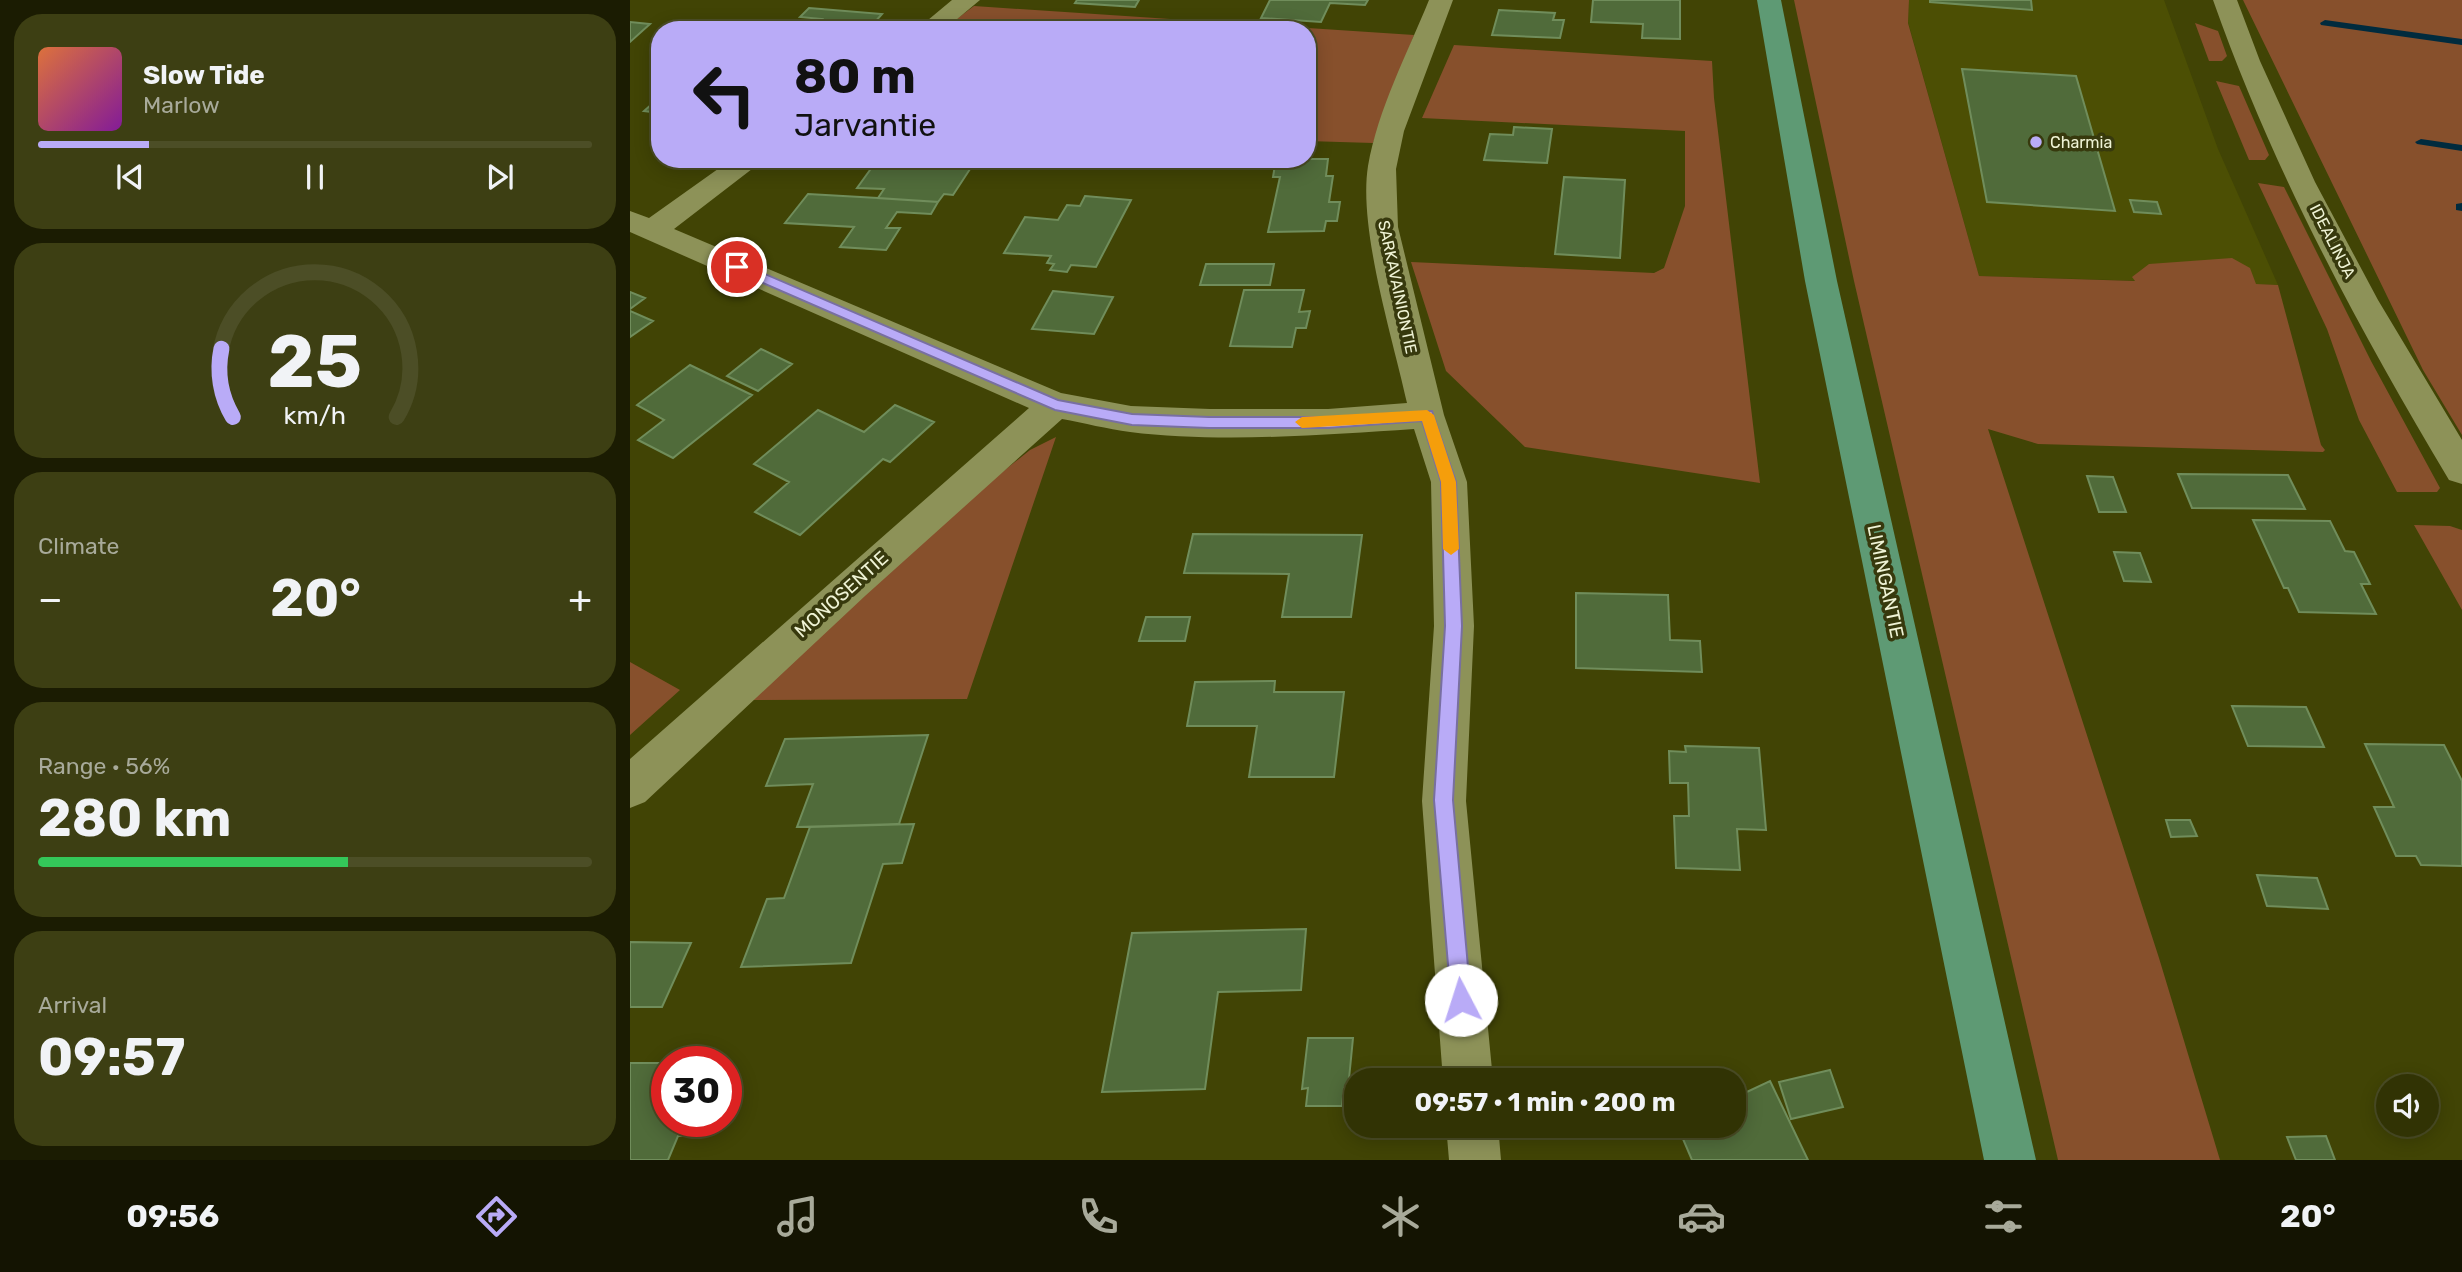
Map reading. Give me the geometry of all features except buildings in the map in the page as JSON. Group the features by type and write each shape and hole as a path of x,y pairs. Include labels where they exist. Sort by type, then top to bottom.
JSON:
{"main road":[{"name":"LIMINGANTIE","path":"1769,0 1821,281 2010,1160"}],"street":[{"path":"941,21 968,0"},
{"name":"SARKAVAINIONTIE","path":"1441,0 1390,131 1382,169 1382,227 1427,415 1449,482 1454,626 1444,800 1467,1068"},
{"name":"IDEALINJA","path":"2225,0 2298,174 2396,365 2462,470"},
{"path":"641,225 736,168"},
{"path":"641,225 1055,405 1132,419 1209,422 1328,422 1427,415"},
{"name":"MONOSENTIE","path":"630,787 851,585 1055,405"},
{"path":"1473,1138 1475,1160"}],"shaded area":[{"path":"1794,0 1909,0 1908,23 1979,276 2135,281 2132,277 2149,264 2232,258 2250,268 2256,284 2278,285 2321,445 2325,450 2323,452 2038,444 1988,429 2159,958 2220,1160 2058,1160 1854,281"},
{"path":"1909,0 2164,0 2218,149 2278,285 1979,276 1908,22"},
{"path":"2243,0 2462,0 2462,435 2423,370"},
{"path":"974,6 1202,21 954,21"},
{"path":"2195,23 2218,31 2227,56 2222,61 2209,61"},
{"path":"1316,29 1414,35 1373,143 1316,141"},
{"path":"1454,45 1712,61 1714,98 1760,483 1525,447 1446,371 1411,262 1654,273 1664,268 1685,206 1685,131 1422,118"},
{"path":"2216,81 2239,86 2269,155 2265,160 2249,160"},
{"path":"2258,183 2284,187 2371,361 2440,488 2437,492 2397,492 2359,420 2327,329"},
{"path":"1056,437 967,699 746,700 991,481 1030,450"},
{"path":"2414,525 2450,526 2462,530 2462,610"},
{"path":"630,662 680,690 630,735"}],"waterway":[{"path":"2325,23 2462,42"},
{"path":"2421,142 2462,148"}],"slow traffic":[{"path":"1302,422 1427,415 1449,482 1451,549"}],"place":[{"name":"Charmia","path":"2036,142"}],"route":[{"path":"737,267 1055,405 1132,419 1209,422 1328,422 1427,415 1449,482 1454,626 1444,800 1461,1000"}]}
